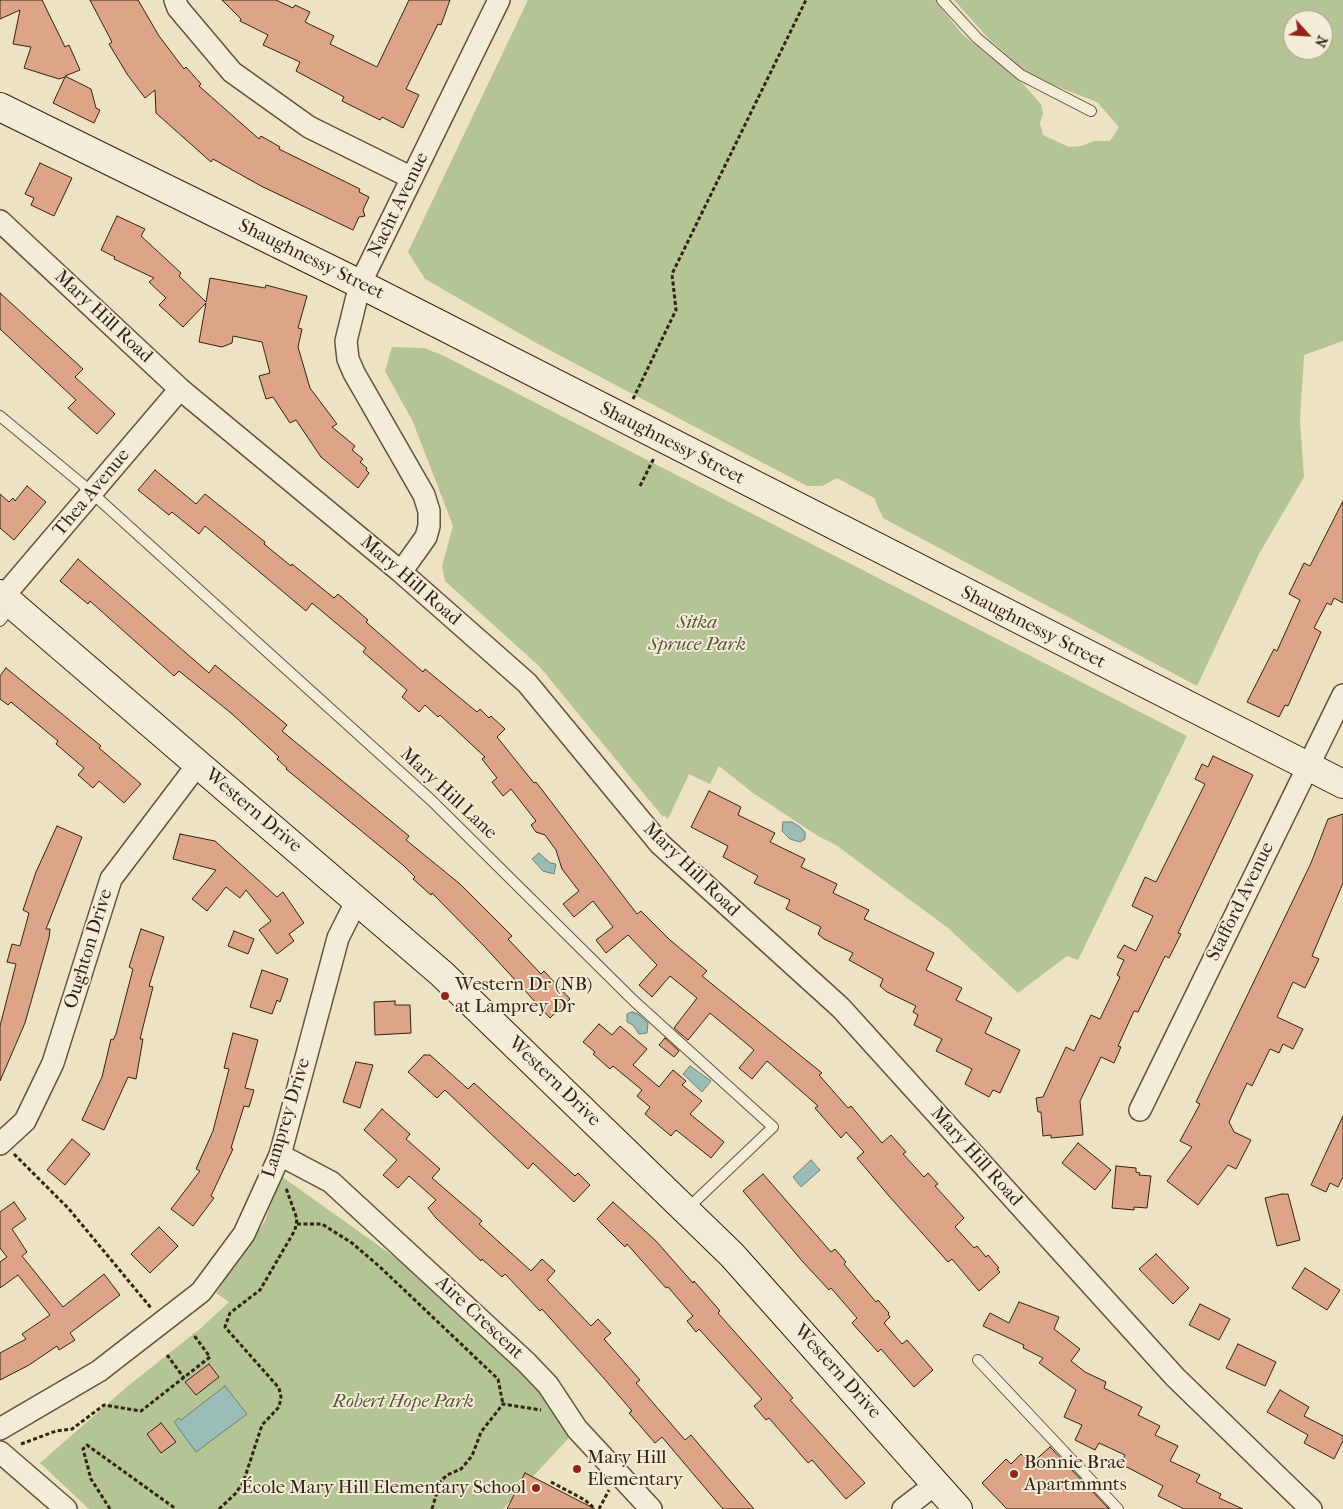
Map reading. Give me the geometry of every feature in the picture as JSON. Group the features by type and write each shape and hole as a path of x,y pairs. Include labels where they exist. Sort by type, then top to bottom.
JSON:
{"main road":[{"name":"Shaughnessy Street","path":"0,107 360,284 663,440 1308,768 1343,784"},
{"name":"Western Drive","path":"4,604 198,764 442,974 732,1255 937,1483 958,1509"}],"street":[{"path":"175,0 178,8 232,72 309,127 412,178"},
{"name":"Nacht Avenue","path":"401,572 426,537 429,526 429,511 424,495 348,359 346,341 360,284 499,0"},
{"name":"Mary Hill Road","path":"0,221 180,389 401,572 527,682 660,844 841,1008 1175,1376 1311,1509"},
{"name":"Thea Avenue","path":"4,604 92,494 180,389"},
{"name":"Stafford Avenue","path":"1140,1110 1343,695"},
{"name":"Oughton Drive","path":"1,1143 26,1121 53,1063 111,879 198,764"},
{"name":"Lamprey Drive","path":"0,1428 99,1371 201,1292 244,1234 280,1155 338,938 357,900"},
{"name":"Aire Crescent","path":"280,1155 331,1182 526,1362 548,1385 577,1430 651,1509"},
{"path":"0,1452 66,1509"},
{"path":"903,1509 937,1483"}],"lane":[{"path":"942,0 976,38 1021,76 1091,111"},
{"name":"Mary Hill Lane","path":"0,416 92,494 431,800 634,1001 773,1127 686,1210"},
{"path":"978,1360 1118,1509"}],"path":[{"path":"632,400 676,310 672,274 806,0"},
{"path":"640,486 663,440"},
{"path":"1,1143 69,1209 109,1255 162,1323"},
{"path":"219,1509 235,1494 243,1483 262,1425 279,1406 281,1397 279,1388 225,1327 226,1320 238,1306 260,1290 297,1224 285,1185"},
{"path":"297,1224 322,1224 352,1244 380,1266 498,1379 503,1404 481,1432 472,1456 461,1468 447,1475 440,1482 432,1509"},
{"path":"21,1444 56,1431 72,1429 104,1404 141,1411 210,1357 193,1334"},
{"path":"167,1355 184,1378"},
{"path":"503,1404 544,1410"},
{"path":"110,1509 91,1479 83,1449 87,1445 176,1509"},
{"path":"551,1482 585,1500 597,1509 610,1488"}],"green space":[{"path":"528,0 935,0 962,34 1023,84 1041,104 1043,114 1040,123 1043,135 1069,147 1082,146 1094,141 1110,141 1119,127 1097,102 1048,83 1025,71 989,39 954,0 1343,0 1343,341 1304,355 1300,420 1304,477 1259,554 1197,686 883,518 874,498 837,478 822,486 807,486 538,344 425,279 408,252"},
{"name":"Sitka Spruce Park","path":"392,347 424,348 444,356 1187,736 1078,960 1067,956 1018,993 948,928 836,845 818,836 753,793 719,766 710,784 689,774 668,819 664,815 663,817 540,667 445,581 442,566 453,526 413,422 385,371"},
{"name":"Robert Hope Park","path":"281,1176 396,1258 405,1249 577,1429 503,1509 89,1509 40,1463 128,1386 201,1328 229,1302 216,1293 265,1221"}],"water":[{"path":"783,822 792,822 800,827 805,832 805,839 800,842 790,839 782,831"},
{"path":"539,853 550,863 556,864 554,874 543,871 532,859"},
{"path":"632,1012 638,1014 648,1023 647,1033 639,1034 633,1025 627,1022 627,1014"},
{"path":"690,1066 711,1081 702,1092 683,1074"},
{"path":"811,1160 820,1170 801,1187 793,1177"},
{"path":"225,1386 247,1414 196,1452 174,1422 179,1418 181,1420"}],"building":[{"path":"0,0 42,0 65,47 69,45 80,70 65,76 91,89 96,108 100,110 94,123 53,103 65,77 59,79 24,68 31,47 13,44 20,10 0,19"},
{"path":"90,0 138,0 159,36 184,69 186,67 201,84 199,86 259,139 261,136 280,147 279,149 360,189 359,192 369,197 363,210 365,216 359,217 353,230 261,186 213,159 211,162 156,113 155,90 145,98 127,74 109,44 112,42"},
{"path":"222,0 276,0 293,8 295,5 310,12 305,22 334,36 330,44 377,67 409,0 450,0 441,25 438,24 406,89 419,95 403,128 382,117 380,120 342,101 344,97 296,71 300,62 263,45 268,35 240,21 241,19"},
{"path":"40,163 72,178 54,216 31,205 34,198 25,194"},
{"path":"117,216 145,229 141,236 181,273 179,276 206,302 210,278 265,288 266,285 307,296 298,328 302,329 298,347 310,388 337,424 332,427 355,446 352,450 363,459 360,462 367,468 366,470 369,473 358,488 321,457 296,420 290,423 273,397 266,399 259,376 270,373 262,342 233,336 232,343 222,347 199,342 206,303 183,327 159,305 166,298 149,282 154,278 114,259 115,257 101,250"},
{"path":"0,293 83,369 75,377 115,414 97,434 68,408 76,400 0,329"},
{"path":"155,470 196,504 205,494 265,542 264,544 291,566 292,564 334,598 338,594 368,620 366,622 423,672 425,669 477,712 480,709 505,729 497,737 534,783 536,782 637,914 641,911 670,940 707,971 702,976 822,1073 819,1075 848,1108 851,1106 882,1143 891,1135 906,1152 903,1154 924,1177 928,1173 938,1184 935,1186 964,1218 955,1227 974,1248 977,1246 986,1257 988,1255 1000,1272 979,1291 952,1259 948,1262 857,1158 864,1152 846,1132 841,1138 815,1108 818,1106 767,1061 752,1079 739,1068 754,1050 710,1013 688,1040 674,1028 697,998 670,976 652,997 639,985 657,965 628,935 606,953 596,940 613,927 593,901 574,917 563,904 579,891 562,869 556,850 545,835 536,832 531,825 536,821 511,789 503,796 492,782 497,778 482,759 485,757 440,715 438,717 425,705 419,712 402,697 407,690 363,652 366,648 312,603 306,611 205,526 199,534 172,512 169,515 138,490"},
{"path":"27,486 46,502 14,540 0,528 0,494 9,502 13,498 15,501"},
{"path":"1343,501 1343,603 1334,598 1331,605 1327,603 1314,628 1321,632 1288,706 1285,705 1279,717 1247,702 1274,649 1277,651 1300,600 1289,594 1304,563 1310,566"},
{"path":"78,559 209,673 215,665 287,725 282,731 409,836 406,840 460,884 512,936 508,939 541,974 544,971 570,999 550,1018 432,893 431,895 413,879 415,877 404,866 286,769 277,759 279,757 231,713 179,671 174,676 90,601 88,604 60,581"},
{"path":"6,668 101,746 99,748 141,784 124,803 99,781 93,788 78,775 84,768 56,744 58,741 11,702 8,705 0,699 0,676"},
{"path":"1213,756 1253,775 1178,933 1181,934 1169,958 1165,956 1138,1012 1134,1011 1118,1046 1121,1047 1114,1063 1101,1057 1080,1101 1083,1135 1051,1138 1051,1135 1043,1136 1041,1112 1038,1112 1036,1098 1043,1097 1066,1047 1074,1051 1091,1015 1100,1019 1120,977 1117,975 1124,960 1117,957 1124,945 1136,951 1153,916 1132,906 1145,877 1156,882 1205,784 1195,779 1202,764 1208,767"},
{"path":"709,791 741,807 738,815 775,833 770,842 805,859 801,867 837,884 833,893 869,910 864,919 934,953 926,970 962,988 956,1000 992,1018 985,1033 1020,1050 1000,1093 993,1090 989,1097 965,1084 972,1069 936,1051 942,1039 914,1025 918,1015 913,1012 916,1006 887,992 880,986 883,979 849,960 853,953 824,939 818,934 821,927 786,909 790,900 754,883 758,876 723,857 728,846 691,827"},
{"path":"1343,814 1343,883 1312,956 1319,959 1305,988 1293,982 1277,1017 1303,1029 1293,1049 1283,1044 1279,1053 1270,1049 1252,1086 1247,1083 1229,1122 1234,1132 1251,1140 1236,1169 1228,1165 1198,1205 1167,1181 1192,1147 1180,1141 1200,1104 1196,1102 1311,863 1328,819"},
{"path":"57,826 82,837 46,929 50,929 49,938 25,1023 0,1081 0,1026 16,964 7,962 12,944 20,946 29,913 23,910 36,872"},
{"path":"180,834 215,841 277,897 283,892 304,923 289,934 294,941 277,954 259,930 271,921 246,890 240,898 226,887 207,911 192,899 216,870 173,859"},
{"path":"141,929 164,937 149,986 153,987 140,1039 143,1039 136,1079 128,1077 104,1130 82,1120 102,1077 111,1039 113,1040 116,1034 133,969 129,967"},
{"path":"234,931 254,939 248,954 228,946"},
{"path":"262,970 288,979 280,1002 277,1000 272,1014 250,1007"},
{"path":"395,1001 395,1005 410,1005 411,1033 375,1035 374,1002"},
{"path":"599,1024 612,1035 620,1026 647,1049 633,1065 659,1087 673,1070 686,1081 682,1085 702,1101 690,1114 724,1142 711,1158 676,1130 671,1136 645,1114 650,1107 637,1096 642,1090 613,1066 610,1069 593,1054 595,1052 583,1042"},
{"path":"233,1033 258,1040 245,1088 254,1090 249,1107 244,1106 231,1148 233,1149 211,1196 214,1198 193,1226 171,1209 200,1171 196,1169 213,1131 229,1069 224,1068"},
{"path":"665,1038 679,1051 674,1057 659,1045"},
{"path":"424,1055 430,1055 468,1089 474,1083 575,1176 578,1173 590,1185 574,1202 533,1163 528,1169 445,1090 437,1098 408,1072"},
{"path":"356,1062 373,1065 360,1108 343,1102"},
{"path":"382,1109 410,1134 406,1139 440,1169 432,1178 482,1221 479,1224 531,1271 542,1259 555,1271 547,1280 591,1326 598,1319 611,1333 604,1339 640,1380 636,1383 685,1440 691,1435 754,1509 723,1509 662,1437 655,1443 629,1413 632,1411 542,1309 540,1311 505,1274 502,1277 482,1259 481,1261 436,1218 428,1208 436,1200 409,1176 398,1188 383,1175 397,1160 364,1130"},
{"path":"1343,1116 1343,1177 1338,1187 1330,1183 1326,1192 1311,1185"},
{"path":"72,1139 90,1154 65,1185 47,1170"},
{"path":"1078,1143 1111,1170 1095,1190 1062,1163"},
{"path":"1116,1166 1136,1168 1136,1172 1140,1173 1139,1175 1151,1176 1147,1208 1134,1207 1134,1210 1112,1208"},
{"path":"763,1174 831,1252 835,1249 846,1262 844,1264 876,1302 878,1300 889,1313 890,1317 884,1323 902,1344 907,1340 933,1370 914,1387 881,1349 878,1352 852,1323 857,1318 831,1288 829,1290 803,1262 743,1191"},
{"path":"1288,1194 1300,1240 1277,1246 1265,1198"},
{"path":"14,1202 26,1219 12,1229 27,1252 22,1256 63,1307 104,1274 120,1295 70,1333 75,1340 59,1350 57,1346 29,1365 0,1380 0,1353 26,1339 22,1334 50,1315 18,1275 0,1288 0,1262 7,1257 0,1248 0,1212"},
{"path":"613,1202 656,1241 693,1283 694,1281 720,1311 718,1313 793,1398 790,1400 865,1483 846,1499 812,1460 808,1463 769,1418 766,1420 754,1406 762,1399 699,1329 696,1332 687,1321 693,1316 668,1287 666,1288 627,1244 625,1247 597,1219"},
{"path":"159,1227 178,1246 150,1273 131,1254"},
{"path":"1156,1254 1189,1288 1173,1304 1139,1269"},
{"path":"1305,1268 1340,1290 1327,1310 1292,1288"},
{"path":"1019,1302 1059,1317 1054,1329 1080,1349 1071,1361 1085,1372 1106,1382 1104,1388 1142,1407 1138,1415 1160,1426 1155,1435 1178,1446 1170,1461 1200,1475 1196,1482 1221,1494 1219,1498 1243,1509 1184,1509 1158,1496 1163,1486 1121,1464 1125,1455 1099,1443 1095,1450 1075,1440 1082,1425 1064,1417 1076,1390 1039,1363 1043,1358 1023,1348 1024,1345 983,1326 990,1313 1009,1323"},
{"path":"1200,1304 1230,1319 1219,1340 1189,1325"},
{"path":"1238,1344 1276,1362 1265,1386 1226,1368"},
{"path":"209,1364 219,1377 196,1395 185,1382"},
{"path":"1280,1390 1309,1407 1304,1416 1343,1436 1343,1441 1334,1459 1304,1443 1308,1435 1267,1412"},
{"path":"161,1423 176,1442 161,1453 147,1434"},
{"path":"1050,1447 1109,1509 1007,1509 982,1483 1006,1459 1011,1464 1021,1454 1031,1464"},
{"name":"École Mary Hill Elementary School","path":"525,1473 595,1509 507,1509"}],"place":[{"name":"Western Dr (NB) at Lamprey Dr","path":"445,996"},
{"name":"Mary Hill Elementary","path":"577,1469"},
{"name":"Bonnie Brae Apartmmnts","path":"1014,1474"},
{"name":"École Mary Hill Elementary School","path":"536,1488"}]}
